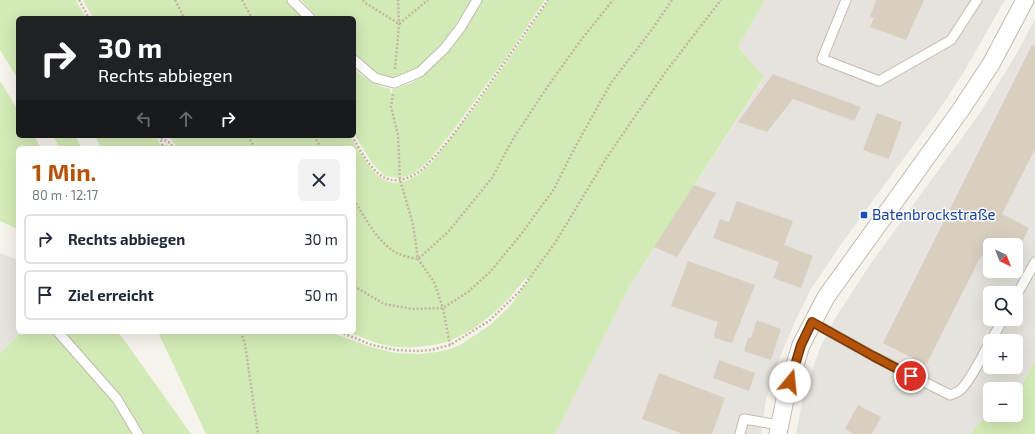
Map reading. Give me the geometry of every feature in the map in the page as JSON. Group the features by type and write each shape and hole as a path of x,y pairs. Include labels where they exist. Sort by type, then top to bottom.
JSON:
{"street":[{"path":"779,429 786,394 801,345 826,297 976,88 991,64 1025,0"}],"lane":[{"path":"292,0 308,16"},
{"path":"356,62 375,78 394,83 420,72 445,48 461,27 477,0"},
{"path":"846,0 822,59 879,81 951,40 977,0"},
{"path":"1022,286 1035,262"},
{"path":"812,322 873,356 950,395 960,391 966,384 983,354"},
{"path":"60,334 117,399 138,434"},
{"path":"740,434 744,419 779,429"}],"path":[{"path":"79,0 88,16"},
{"path":"175,0 183,16"},
{"path":"242,0 251,16"},
{"path":"363,0 399,24"},
{"path":"398,0 399,24 391,107 398,135 400,180 413,224 418,260 434,282 443,308 450,345"},
{"path":"399,24 428,0"},
{"path":"353,138 370,164 380,174 390,180 400,180 412,176 423,168 450,139 548,0"},
{"path":"418,260 448,232 492,178 513,140 548,86 580,40 613,0"},
{"path":"356,287 384,304 412,309 443,308 468,292 491,271 522,233 554,189 611,83 654,28 672,0"},
{"path":"345,334 372,345 396,350 431,350 450,345 489,321 520,291 555,243 607,157 667,70 721,0"},
{"path":"162,138 170,143 172,146"},
{"path":"356,203 381,241 397,253 418,260"},
{"path":"242,334 245,344 258,434"}],"shaded area":[{"path":"765,0 1005,0 962,75 939,110 842,243 811,289 779,359 766,400 761,434 555,434 630,285 764,78 738,47"},
{"path":"1035,19 1035,361 1023,383 983,382 983,421 979,422 971,434 796,434 803,397 820,348 836,317 869,266 982,110 1017,53"},
{"path":"0,253 16,259 16,334 20,334 0,353"}],"green space":[{"path":"0,0 76,0 85,16 16,16 16,76 0,50"},
{"path":"83,0 287,0 302,16 92,16"},
{"path":"301,0 471,0 457,23 438,49 415,70 402,76 390,77 375,72 356,57 356,16 316,16"},
{"path":"481,0 545,0 506,58 449,136 428,161 414,173 407,176 398,178 385,176 372,163 356,137 356,71 370,81 390,89 391,93 393,89 411,83 423,75 448,50"},
{"path":"549,0 765,0 738,47 764,77 630,285 555,434 206,434 159,334 335,334 371,347 396,353 419,354 437,352 460,345 490,325 511,305 529,280 526,278 492,315 461,336 444,343 417,347 404,347 385,345 354,334 356,334 356,146 366,162 377,175 389,182 402,182 419,174 433,160 471,112"},
{"path":"0,81 16,107 16,138 35,138 40,146 16,146 16,228 0,221"},
{"path":"54,138 76,138 81,146 59,146"},
{"path":"96,138 158,138 160,145 169,146 100,146"},
{"path":"170,138 351,138 356,146 176,146"},
{"path":"20,334 118,334 191,434 0,434 0,353"},
{"path":"1035,361 1035,434 971,434 979,422 983,421 1023,422 1023,383"}],"building":[{"path":"876,0 924,0 906,40 870,27 874,18 870,17"},
{"path":"1032,45 1035,46 1035,149 1002,214 1029,228 1023,240 1023,238 983,238 983,257 981,256 926,365 883,343"},
{"path":"773,74 861,107 854,121 793,99 767,132 738,122"},
{"path":"877,113 902,122 889,159 863,150"},
{"path":"694,185 716,193 677,257 654,247"},
{"path":"737,201 793,221 784,245 813,256 801,288 773,278 779,262 713,238 720,219 729,222"},
{"path":"688,261 755,285 732,343 715,338 714,334 718,322 671,306"},
{"path":"757,320 781,329 771,360 744,351 748,338 751,338"},
{"path":"719,360 755,373 749,391 713,378"},
{"path":"659,373 725,398 712,434 683,434 642,419"},
{"path":"858,405 881,417 872,434 854,434 845,429"}],"place":[{"name":"Batenbrockstraße","path":"864,215"}],"route":[{"path":"790,382 801,345 812,322 911,376"}]}
